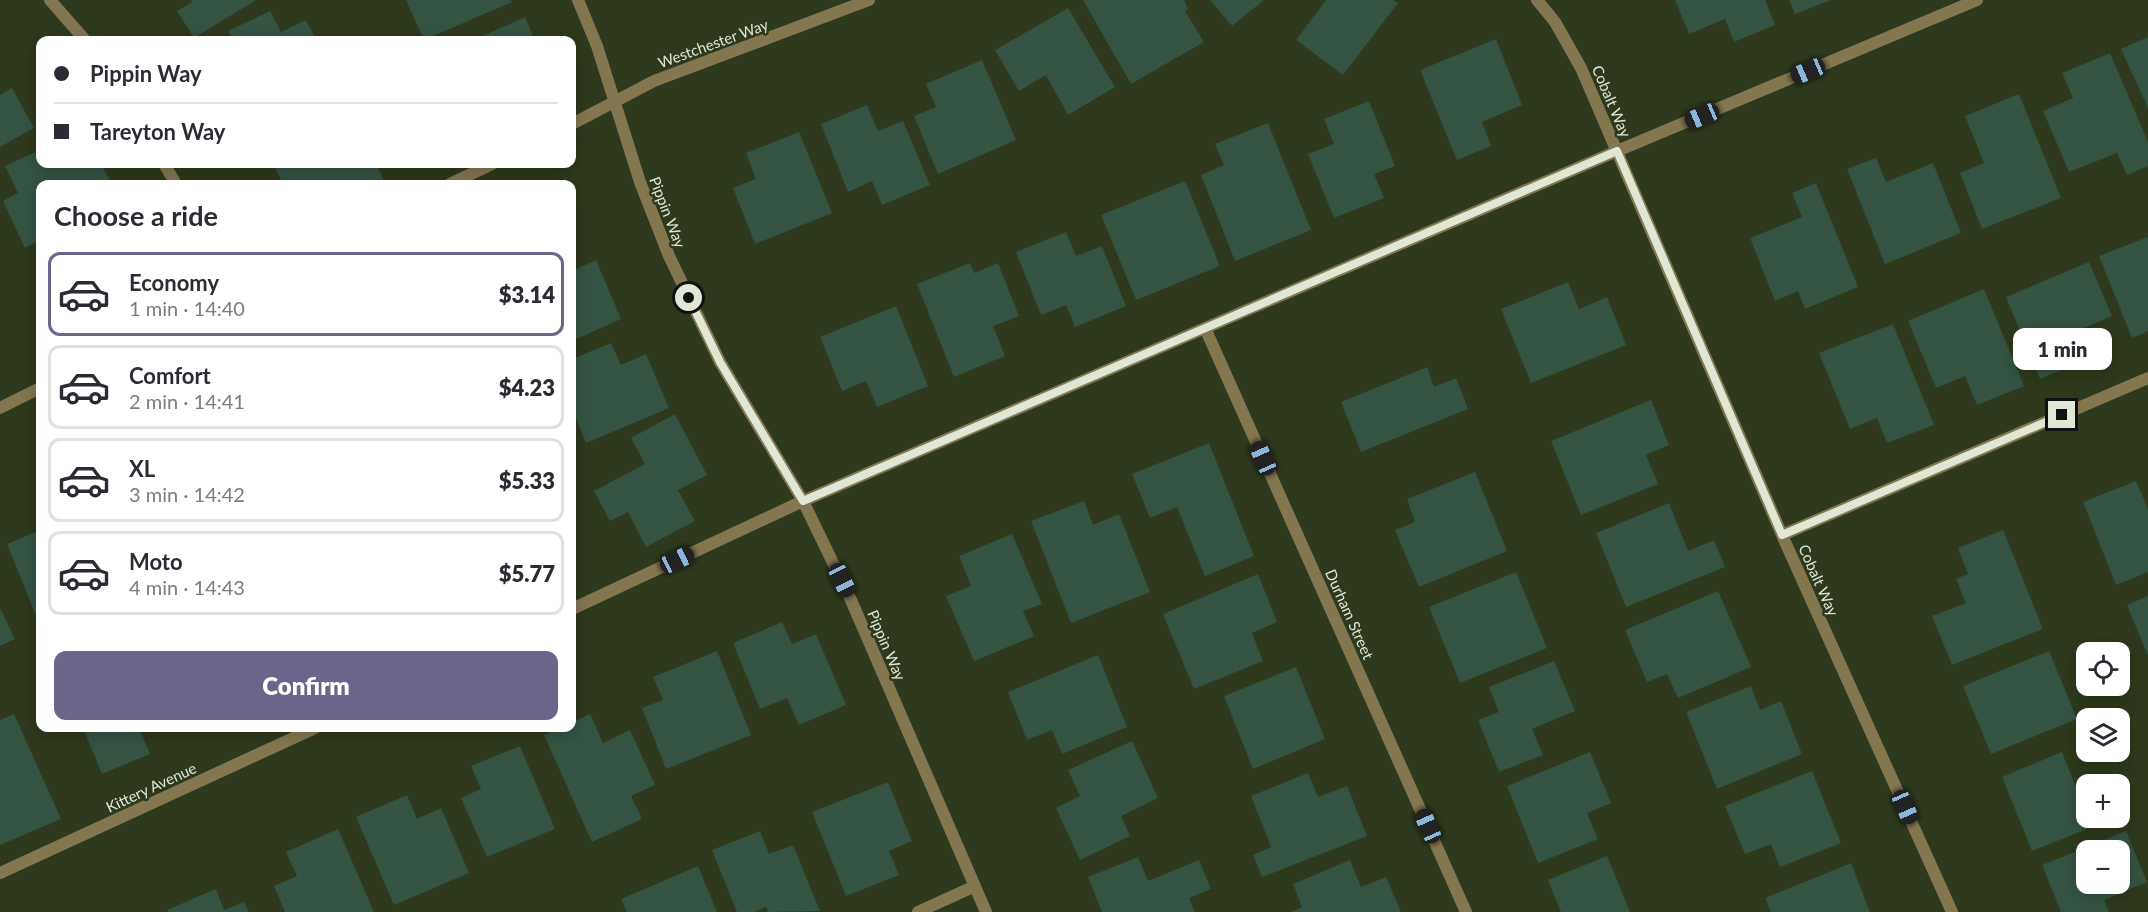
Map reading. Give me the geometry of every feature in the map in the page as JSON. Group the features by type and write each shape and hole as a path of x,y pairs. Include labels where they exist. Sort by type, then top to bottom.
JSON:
{"street":[{"path":"51,0 82,36"},
{"name":"Pippin Way","path":"578,0 597,46 640,182 669,256 720,362 803,501 851,600 986,912"},
{"name":"Westchester Way","path":"576,122 654,81 850,9 868,0"},
{"name":"Cobalt Way","path":"1537,0 1555,22 1581,68 1782,535 1952,912"},
{"path":"576,607 803,501 1617,151 1977,0"},
{"path":"458,180 484,168"},
{"name":"Durham Street","path":"1205,328 1466,912"},
{"path":"1782,535 2148,378"},
{"path":"0,408 36,390"},
{"name":"Kittery Avenue","path":"0,873 306,732"},
{"path":"918,912 975,886"}],"building":[{"path":"191,0 256,0 197,36 193,36 177,11 192,2"},
{"path":"406,0 511,0 512,2 433,36 422,36"},
{"path":"1083,0 1184,0 1188,9 1185,11 1204,42 1131,84"},
{"path":"1210,0 1264,0 1232,26"},
{"path":"1326,0 1393,0 1398,3 1343,75 1296,40"},
{"path":"1675,0 1765,0 1775,25 1734,42 1725,19 1689,34"},
{"path":"1789,0 1831,0 1795,14"},
{"path":"1068,8 1115,87 1068,115 1046,75 1019,91 995,50"},
{"path":"270,11 281,32 306,20 314,36 231,36 228,31"},
{"path":"525,17 533,36 483,36"},
{"path":"2148,37 2148,108 2121,49"},
{"path":"1496,39 1522,105 1482,122 1491,146 1457,160 1420,70"},
{"path":"2110,53 2148,142 2148,166 2127,175 2117,153 2069,172 2043,111 2073,98 2062,73"},
{"path":"982,60 1016,140 938,174 914,116 936,107 926,84"},
{"path":"12,88 34,128 0,147 0,95"},
{"path":"2019,94 2061,198 1982,229 1960,173 1984,163 1965,116"},
{"path":"1369,101 1395,166 1374,174 1384,198 1334,218 1308,154 1334,144 1324,119"},
{"path":"867,105 878,131 903,121 930,185 882,205 872,181 848,192 821,124"},
{"path":"1268,123 1311,230 1235,261 1201,175 1224,165 1215,144"},
{"path":"799,132 832,213 755,244 733,188 756,179 746,153"},
{"path":"36,152 36,168 103,168 110,180 36,180 36,242 25,248 3,201 18,193 5,166"},
{"path":"1876,158 1886,182 1933,163 1961,233 1885,264 1847,169"},
{"path":"275,168 378,168 384,180 281,180"},
{"path":"1185,181 1220,266 1136,300 1101,215"},
{"path":"1816,183 1858,287 1805,309 1798,291 1775,301 1750,238 1802,217 1792,193"},
{"path":"1066,232 1076,256 1102,246 1126,306 1075,327 1066,305 1041,315 1016,252"},
{"path":"2148,237 2148,331 2132,338 2099,256"},
{"path":"596,260 621,319 576,339 576,269"},
{"path":"2089,262 2112,316 2063,337 2075,364 2040,379 2006,297"},
{"path":"970,263 974,273 998,263 1019,316 993,326 1005,356 954,377 917,284"},
{"path":"1568,282 1579,309 1607,297 1626,345 1531,383 1501,309"},
{"path":"1984,289 2024,386 1977,405 1965,376 1936,388 1908,321"},
{"path":"896,306 928,386 877,407 866,381 842,391 820,337"},
{"path":"1893,324 1934,425 1887,443 1877,418 1850,429 1819,353"},
{"path":"611,343 621,365 646,354 669,408 586,443 576,419 576,357"},
{"path":"1427,367 1434,387 1456,378 1468,409 1361,452 1341,402"},
{"path":"1651,400 1669,445 1646,455 1658,484 1581,515 1551,441"},
{"path":"675,414 707,475 678,490 695,521 646,547 628,512 610,521 594,491 645,464 631,438"},
{"path":"1209,443 1254,556 1205,576 1177,507 1150,518 1132,474"},
{"path":"1475,472 1507,551 1419,587 1395,530 1415,522 1407,499"},
{"path":"2136,481 2148,509 2148,572 2116,585 2083,502"},
{"path":"1084,501 1093,525 1119,514 1150,592 1071,623 1031,521"},
{"path":"1669,503 1688,551 1714,540 1725,567 1626,607 1596,533"},
{"path":"2003,530 2043,629 1952,665 1932,616 1966,603 1956,579 1968,574 1958,548"},
{"path":"36,532 36,616 7,544"},
{"path":"1012,534 1042,604 1023,611 1034,636 974,661 946,596 971,586 959,556"},
{"path":"1516,572 1547,648 1460,683 1429,607"},
{"path":"1258,574 1277,622 1252,633 1263,661 1194,689 1163,614"},
{"path":"1718,591 1751,667 1678,698 1667,674 1647,682 1625,630"},
{"path":"2148,596 2148,656 2127,605"},
{"path":"0,608 15,639 0,646"},
{"path":"782,622 792,644 816,634 846,705 799,725 787,698 760,709 733,643"},
{"path":"717,651 751,735 666,769 642,708 663,700 653,677"},
{"path":"2049,651 2076,719 1991,754 1963,686"},
{"path":"1098,655 1127,727 1062,754 1052,730 1027,740 1008,692"},
{"path":"1554,661 1575,711 1532,729 1543,755 1499,772 1478,720 1499,712 1489,687"},
{"path":"1296,667 1325,739 1253,769 1224,696"},
{"path":"1751,686 1760,710 1781,701 1802,754 1717,789 1686,712"},
{"path":"14,714 61,819 0,845 0,720"},
{"path":"590,714 603,743 630,730 655,785 631,796 642,819 592,842 544,735 551,732 576,732 576,720"},
{"path":"85,732 141,732 150,754 102,774"},
{"path":"1132,741 1158,798 1121,816 1130,836 1080,860 1056,808 1080,796 1068,770"},
{"path":"520,746 555,829 487,857 461,798 481,789 471,766"},
{"path":"1590,752 1611,803 1587,813 1598,839 1538,863 1507,786"},
{"path":"2062,752 2076,788 2076,828 2090,828 2032,851 2002,777"},
{"path":"1812,771 1841,843 1780,867 1771,844 1745,854 1725,806"},
{"path":"1308,773 1318,797 1347,786 1367,836 1262,877 1253,855 1271,847 1251,796"},
{"path":"888,782 912,841 889,851 899,875 846,896 812,812"},
{"path":"407,795 417,819 441,808 469,873 394,905 356,817"},
{"path":"338,829 374,912 285,912 274,886 297,876 286,852"},
{"path":"760,831 769,854 793,845 820,911 768,912 766,907 754,912 737,912 712,850"},
{"path":"2126,831 2130,840 2104,840"},
{"path":"2130,841 2147,882 2130,889"},
{"path":"2076,851 2076,894 2118,894 2104,900 2109,912 2061,912 2042,865"},
{"path":"1607,856 1630,912 1561,912 1548,880"},
{"path":"1138,857 1148,881 1199,860 1211,889 1189,898 1195,912 1102,912 1088,877"},
{"path":"1350,860 1361,887 1386,877 1401,912 1291,912 1302,907 1293,884"},
{"path":"1851,863 1870,912 1771,912 1765,898"},
{"path":"698,866 717,912 627,912 621,899"},
{"path":"216,889 224,910 244,902 249,912 168,912 167,910"}],"route":[{"path":"689,298 720,362 803,501 1617,151 1782,535 2062,415"}]}
